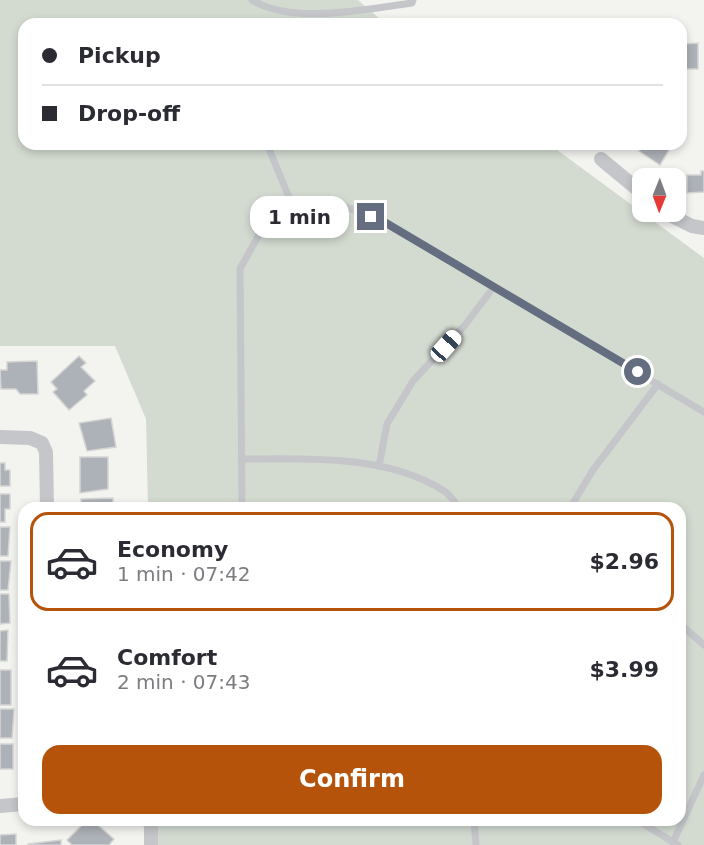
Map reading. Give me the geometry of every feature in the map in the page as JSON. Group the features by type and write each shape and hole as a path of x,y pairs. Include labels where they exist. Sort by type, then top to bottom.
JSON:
{"street":[{"path":"601,159 632,185"},
{"path":"686,222 704,228"},
{"path":"0,437 30,438 42,443 46,452 47,502"},
{"path":"0,806 18,804"},
{"path":"149,826 151,845"}],"lane":[{"path":"252,0 293,13 354,10 411,3 413,0"},
{"path":"270,150 294,207"},
{"path":"242,502 240,268 261,231 294,207 341,206 377,220 704,412"},
{"path":"379,466 387,424 413,381 465,325 493,288"},
{"path":"573,502 592,470 658,384"},
{"path":"241,459 306,459 379,466 446,492 454,502"},
{"path":"686,629 704,645"},
{"path":"686,819 704,775"},
{"path":"474,826 476,845"},
{"path":"647,826 676,843 683,826"}],"shaded area":[{"path":"0,0 358,0 379,18 18,18 18,150 557,150 632,205 632,222 655,222 704,258 704,845 156,845 155,826 686,826 686,502 148,502 146,419 115,346 0,346"}],"building":[{"path":"698,43 698,69 687,69 687,44"},
{"path":"640,150 669,150 660,165"},
{"path":"701,171 704,171 704,192 687,193 687,175 701,175"},
{"path":"79,356 86,363 81,367 95,381 84,391 87,395 69,410 53,392 57,389 51,382"},
{"path":"37,361 38,394 20,394 16,389 1,389 0,370 7,370 7,362"},
{"path":"111,418 116,447 87,451 79,423"},
{"path":"80,457 108,457 108,489 80,493"},
{"path":"0,463 5,463 5,470 10,470 10,486 0,486"},
{"path":"0,494 10,494 10,509 5,509 5,522 0,522"},
{"path":"113,498 113,502 81,502 81,499"},
{"path":"0,527 10,527 8,556 0,556"},
{"path":"0,561 11,561 8,590 0,590"},
{"path":"0,594 9,594 10,623 0,624"},
{"path":"8,630 7,661 0,661 0,631"},
{"path":"0,670 11,670 11,705 0,705"},
{"path":"0,709 14,709 12,738 0,738"},
{"path":"0,744 13,744 13,769 0,769"},
{"path":"81,826 99,826 114,839 109,845 72,845 67,840"},
{"path":"16,834 16,845 0,845 0,835"},
{"path":"61,840 61,845 28,845 28,844"}],"route":[{"path":"371,217 386,223 638,372"}]}
